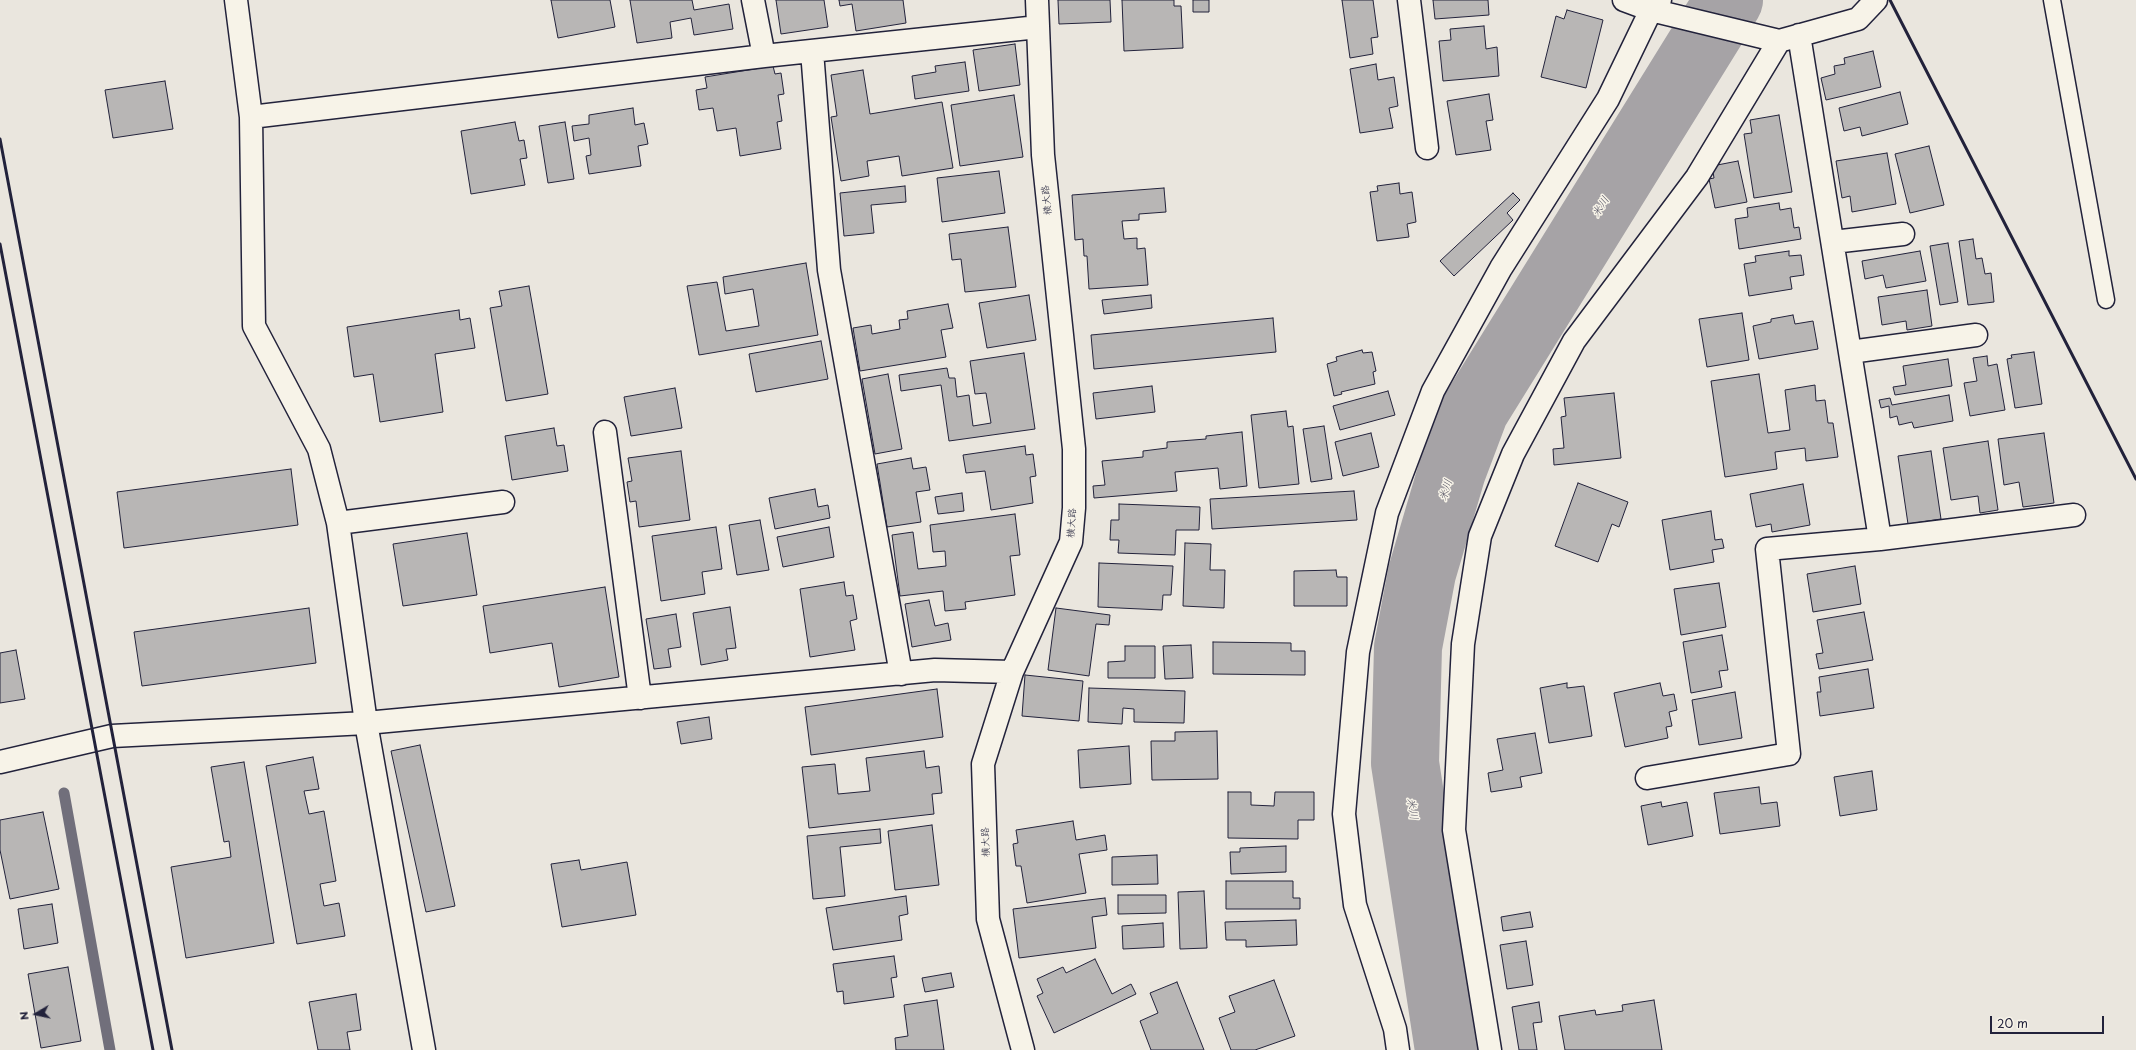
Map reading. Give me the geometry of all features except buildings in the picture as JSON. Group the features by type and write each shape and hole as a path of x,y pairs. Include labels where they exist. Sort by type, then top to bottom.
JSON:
{"street":[{"path":"236,0 251,117 254,326 319,449 338,523 366,723 424,1050"},
{"path":"753,0 764,56"},
{"name":"横大路","path":"1023,1050 988,919 983,764 1012,672 1071,542 1074,508 1074,449 1042,155 1037,0"},
{"path":"1409,0 1427,148"},
{"path":"1624,0 1782,38 1858,19 1876,0"},
{"path":"1398,1050 1395,1029 1355,905 1344,814 1358,652 1387,513 1433,391 1502,268 1608,99 1660,8"},
{"path":"251,117 764,56 1038,27"},
{"path":"1782,38 1833,242 1880,539"},
{"path":"1490,1050 1454,830 1463,644 1480,536 1513,454 1574,341 1698,177 1782,38"},
{"path":"812,51 829,270 901,674"},
{"path":"1833,242 1904,234"},
{"path":"1850,352 1976,335"},
{"path":"605,432 640,698"},
{"path":"338,523 503,502"},
{"path":"1647,778 1789,754 1767,549 1880,539 2074,515"},
{"path":"0,762 112,736 366,723 935,670 1012,672"}],"lane":[{"path":"2052,0 2106,300"}],"waterway":[{"name":"米川","path":"1449,1050 1405,763 1408,647 1422,573 1452,471 1475,410 1729,0"},
{"path":"64,793 110,1050"}],"railway":[{"path":"1890,0 2136,479"},
{"path":"0,139 172,1050"},
{"path":"0,244 153,1050"}]}
